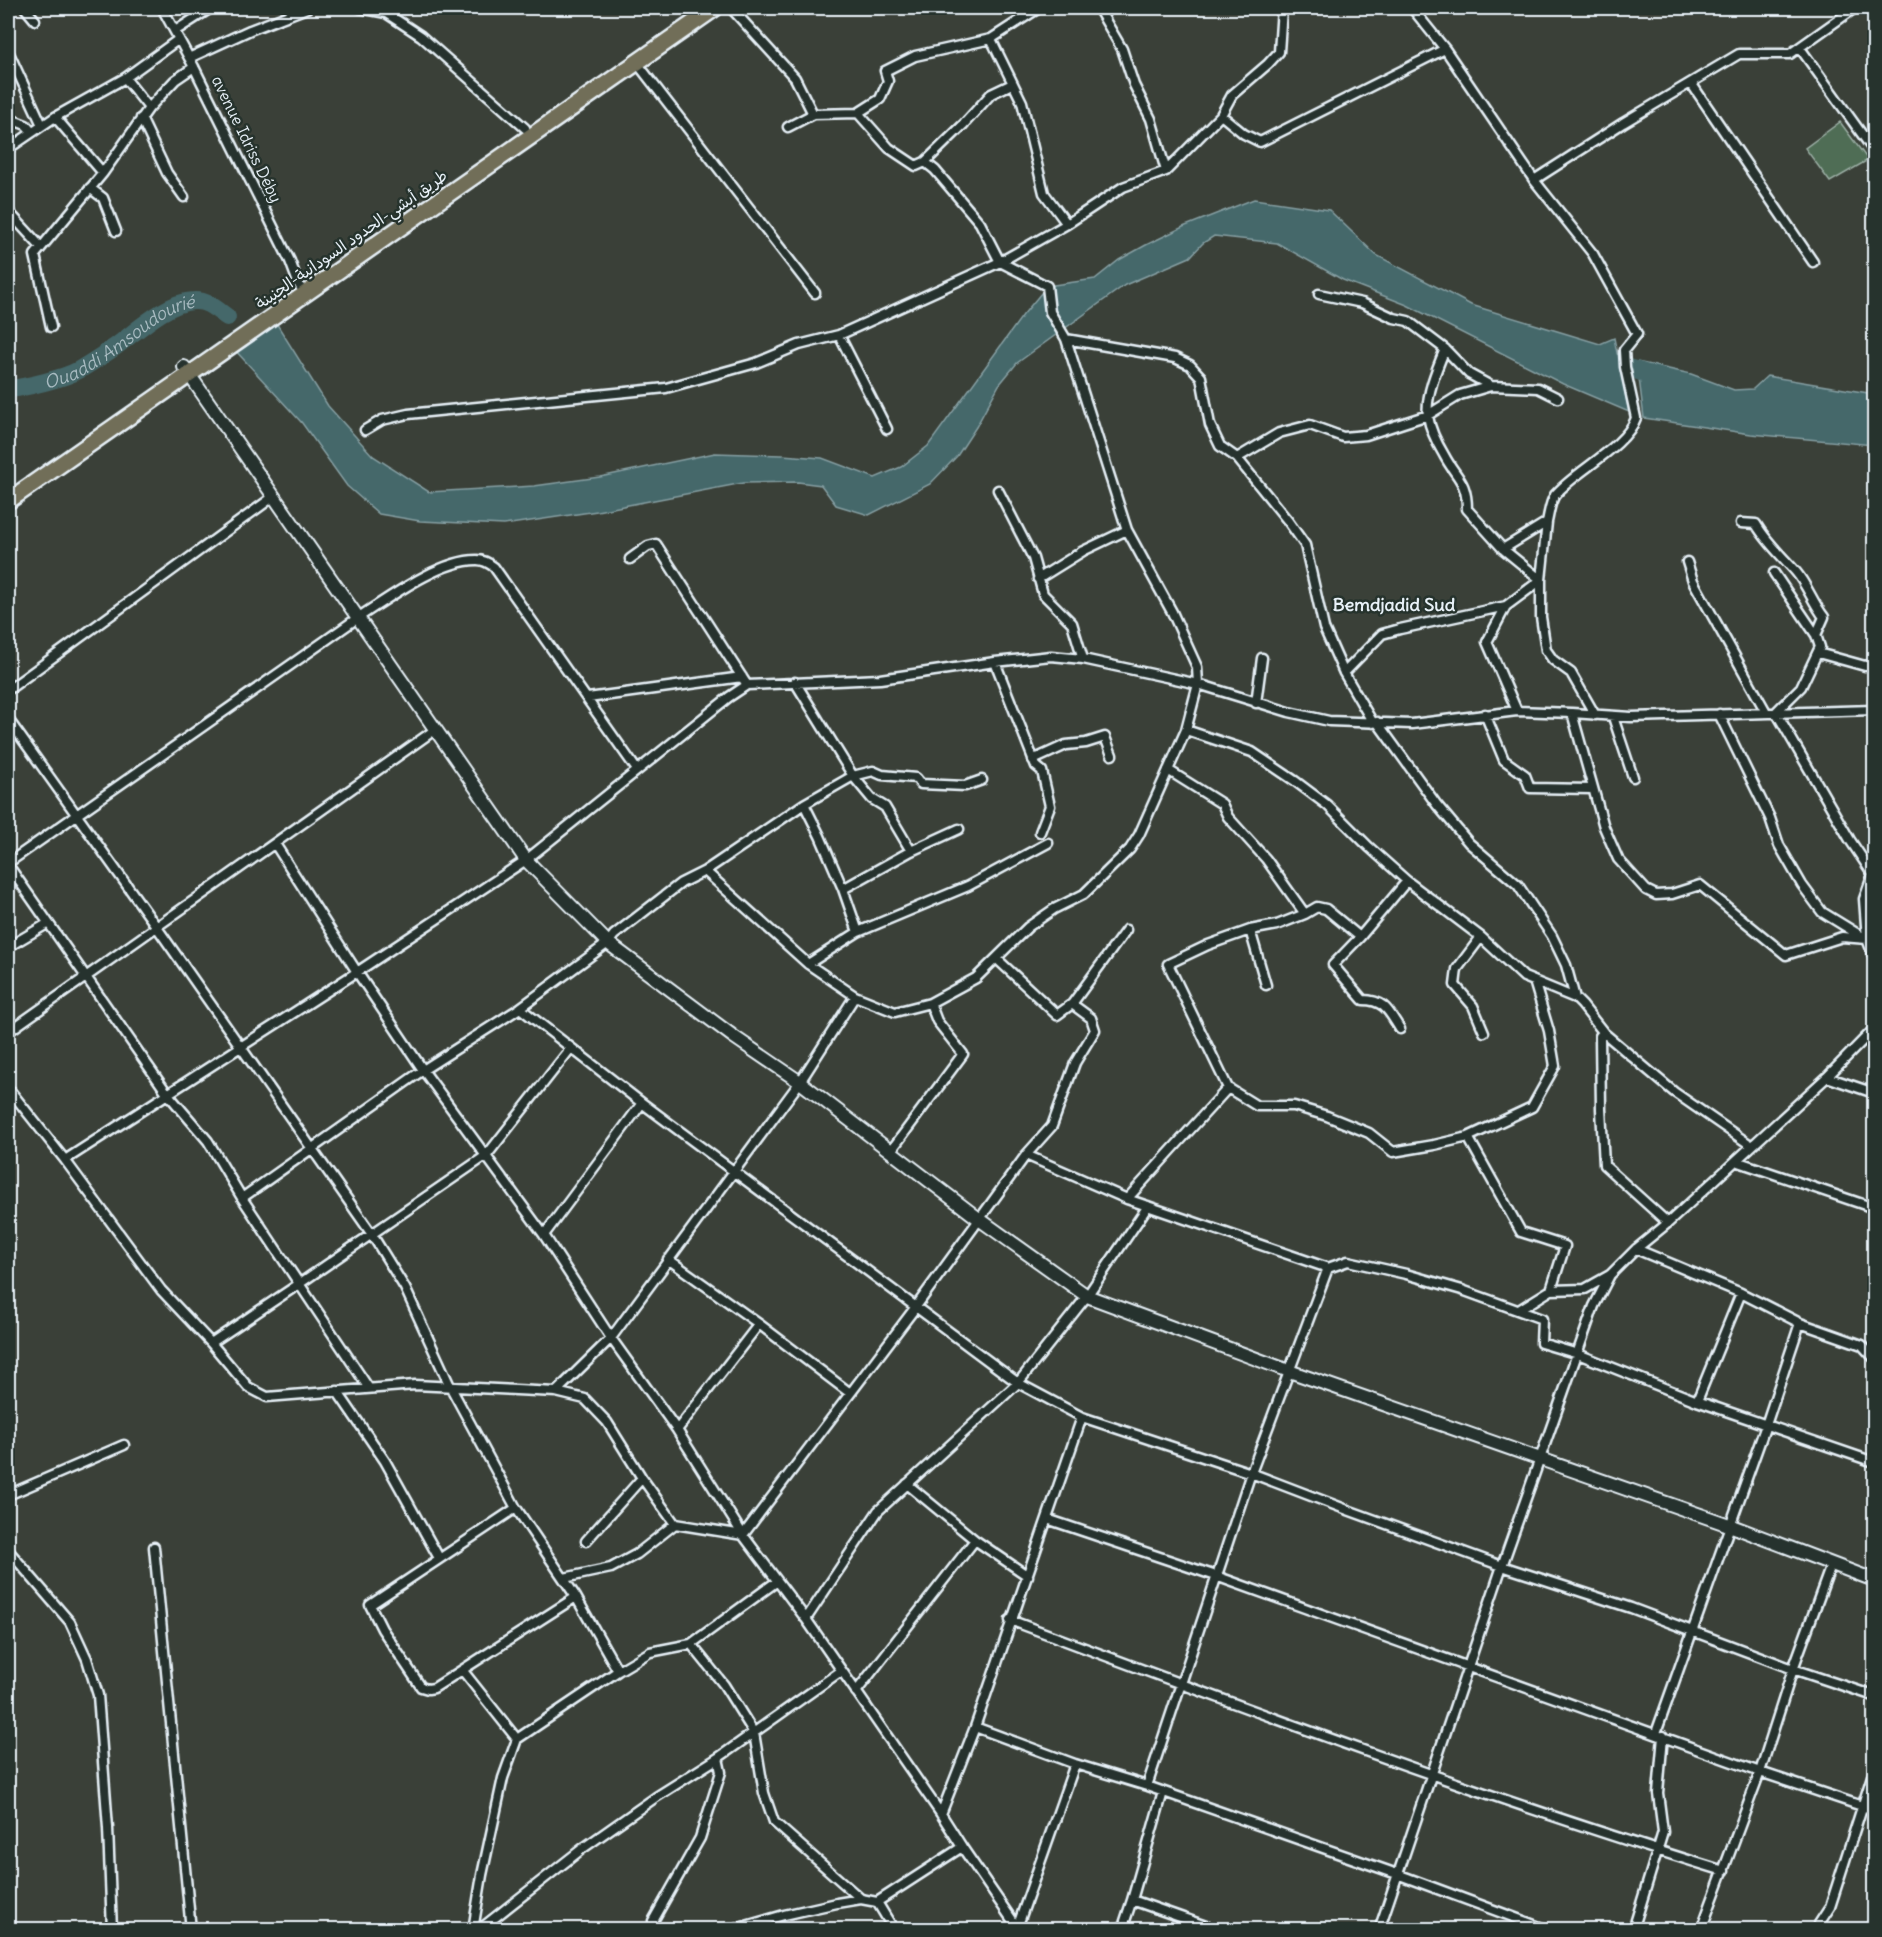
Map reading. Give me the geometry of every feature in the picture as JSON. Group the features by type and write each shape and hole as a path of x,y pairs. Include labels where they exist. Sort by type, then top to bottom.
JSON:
{"highway":[{"path":"366,246 525,128 699,8"},
{"name":"طريق أبشي-الحدود السودانية-الجنينة","path":"8,501 301,289 715,8"},
{"path":"8,489 187,370"}],"street":[{"path":"25,8 35,20"},
{"name":"avenue Idriss Déby","path":"162,8 291,261 301,289"},
{"path":"8,149 55,117 125,78 177,35 201,11 212,8"},
{"path":"189,58 307,8"},
{"path":"360,8 385,10 421,36 525,128"},
{"path":"731,8 795,78 813,114"},
{"path":"788,127 813,114 858,113 880,99 888,81 885,71 915,57 991,39 1039,8"},
{"path":"1098,8 1122,49 1134,85 1151,119 1166,171"},
{"path":"365,430 382,420 408,414 666,388 756,363 799,345 839,335 1000,262 1067,224 1123,187 1166,171 1221,115 1232,95 1279,52 1282,8"},
{"path":"1412,8 1445,49 1534,180 1593,254 1637,334 1624,350 1625,367 1636,418 1633,425 1623,437 1554,497 1547,522 1541,580 1541,617 1546,650 1553,660 1570,673 1595,715"},
{"path":"1534,180 1623,123 1740,54 1790,54 1855,8"},
{"path":"991,39 1026,113 1044,193 1067,224"},
{"path":"1800,48 1875,151"},
{"path":"1221,115 1244,134 1260,142 1445,49"},
{"path":"8,51 42,125"},
{"path":"637,63 815,293"},
{"path":"51,327 35,255 103,173 149,108 175,80 194,67"},
{"path":"125,78 149,108"},
{"path":"1691,83 1813,262"},
{"path":"858,113 889,148 916,166 925,162 991,94 1012,84"},
{"path":"55,117 103,173"},
{"path":"8,118 26,125 32,132"},
{"path":"141,118 167,173 184,197"},
{"path":"705,871 808,964 855,996 895,1012 930,1003 976,978 1028,927 1054,909 1084,894 1130,849 1139,835 1186,730 1198,684 1197,668 1172,612 1127,530 1066,339 1050,312 1047,286 1000,262 980,223 935,170 925,162"},
{"path":"90,188 103,198 116,231"},
{"path":"8,211 40,247"},
{"path":"1318,294 1362,303 1394,318 1408,321 1445,349 1469,375 1491,386"},
{"path":"839,335 887,429"},
{"path":"1066,339 1175,358 1190,365 1201,377 1210,425 1220,446 1237,458 1305,545 1324,628 1344,673 1375,723 1468,843 1518,885 1552,936 1566,965 1575,998"},
{"path":"1445,349 1433,379 1428,415 1444,456 1463,483 1467,493 1467,509 1503,549 1541,580"},
{"path":"187,370 526,860 608,943 734,1037 800,1082 979,1219 1087,1296 1289,1371 1729,1525 1875,1580"},
{"path":"1237,458 1279,433 1310,425 1343,437 1366,435 1428,415 1460,395 1491,386 1538,388 1558,398"},
{"path":"998,490 1029,550 1043,594 1072,623 1083,659"},
{"path":"8,690 273,497"},
{"path":"1503,549 1547,522"},
{"path":"1741,523 1756,524 1765,539 1798,574 1824,617 1816,635"},
{"path":"1038,579 1083,551 1127,530"},
{"path":"630,559 648,546 656,544 745,682"},
{"path":"368,1388 242,1198 208,1141 167,1093 47,924 8,864 359,617 419,579 446,567 476,560 486,561 494,567 637,770"},
{"path":"1687,562 1694,581 1766,712"},
{"path":"1774,573 1816,635 1820,647 1801,687 1776,712"},
{"path":"1517,711 1486,642 1506,606 1541,580"},
{"path":"1344,673 1382,634 1400,628 1506,606"},
{"path":"1818,653 1865,666 1875,664"},
{"path":"588,699 745,682 880,679 1051,656 1083,659 1198,684 1256,703 1329,722 1412,724 1517,711 1572,712 1613,717 1875,710"},
{"path":"1256,703 1262,658"},
{"path":"995,662 1035,766 1042,771 1050,806 1040,832"},
{"path":"65,1160 526,860 745,682"},
{"path":"795,682 853,776 872,799 885,807 911,851"},
{"path":"1572,712 1604,827 1618,859 1646,890 1656,895 1672,894 1700,885 1786,955 1842,937 1871,942"},
{"path":"1776,712 1850,840 1874,875 1864,899 1875,957"},
{"path":"1485,714 1504,759 1525,774 1530,788 1593,789"},
{"path":"1719,714 1770,818 1779,845 1802,885 1822,912 1871,942"},
{"path":"1613,717 1633,777"},
{"path":"8,719 371,1233 405,1288 450,1386 516,1508 576,1597 618,1671"},
{"path":"8,1032 436,729"},
{"path":"1186,730 1252,752 1296,781 1327,805 1407,881 1481,937 1524,977 1575,998 1604,1033 1674,1092 1752,1146"},
{"path":"1033,760 1066,745 1086,743 1104,737 1112,755"},
{"path":"1168,770 1222,804 1228,817 1266,859 1305,914"},
{"path":"242,1198 423,1070 520,1008 608,943 614,935 681,883 705,871 804,804 853,776 873,771 882,775 916,778 921,784 965,786 982,780"},
{"path":"804,804 843,889 858,932"},
{"path":"843,889 911,851 959,830"},
{"path":"808,964 858,932 968,886 1048,843"},
{"path":"275,844 423,1070 544,1235 776,1582 806,1619 942,1814 1018,1929"},
{"path":"1400,1029 1385,1006 1371,1000 1363,1000 1333,965 1407,881"},
{"path":"1360,937 1326,909 1317,907 1277,925 1250,930 1208,945 1168,964 1228,1088 1257,1106 1294,1106 1327,1116 1369,1133 1393,1152 1468,1137 1532,1107 1555,1066 1549,1031 1534,981"},
{"path":"8,947 47,924"},
{"path":"997,959 1056,1015 1072,1004 1126,930"},
{"path":"1250,930 1266,985"},
{"path":"1481,937 1457,969 1455,985 1473,1006 1484,1032"},
{"path":"556,1392 611,1338 732,1171 800,1082 855,996"},
{"path":"890,1152 963,1054 937,1021 930,1003"},
{"path":"744,1535 915,1308 1026,1155 1052,1126 1075,1063 1095,1029 1091,1018 1072,1004"},
{"path":"520,1008 732,1171 1018,1383 1082,1417 1251,1473 1502,1566 1621,1605 1793,1669 1875,1696"},
{"path":"1519,1310 1551,1290 1585,1289 1610,1275 1827,1077 1875,1029"},
{"path":"1604,1033 1600,1036 1604,1165 1668,1223"},
{"path":"211,1343 487,1155 571,1048"},
{"path":"1827,1077 1875,1093"},
{"path":"8,1088 65,1160 161,1290 211,1343 248,1387 267,1397 415,1385 556,1392 585,1399 607,1422 642,1478 675,1524 744,1535"},
{"path":"1127,1199 1228,1088"},
{"path":"544,1235 642,1103"},
{"path":"1468,1137 1521,1232 1565,1246 1551,1290"},
{"path":"1026,1155 1127,1199 1328,1268 1348,1261 1417,1278 1519,1310 1542,1319 1541,1343 1578,1354 1697,1401 1875,1462"},
{"path":"1736,1161 1875,1208"},
{"path":"806,1619 878,1511 1018,1383 1087,1296 1148,1206"},
{"path":"1636,1249 1740,1293 1800,1323 1862,1345 1875,1358"},
{"path":"668,1259 850,1393"},
{"path":"1147,1786 1251,1473 1328,1268"},
{"path":"1379,1929 1502,1566 1594,1306 1610,1275"},
{"path":"1697,1401 1740,1293"},
{"path":"1633,1929 1663,1832 1658,1793 1659,1734 1800,1323"},
{"path":"677,1431 759,1324"},
{"path":"337,1391 385,1461 439,1558"},
{"path":"942,1814 975,1727 1082,1417"},
{"path":"8,1495 124,1445"},
{"path":"586,1541 642,1478"},
{"path":"908,1485 975,1540 1028,1576"},
{"path":"516,1508 370,1605 387,1637 421,1687 434,1688 576,1597"},
{"path":"1047,1519 1470,1666 1760,1772 1875,1810"},
{"path":"564,1578 611,1568 637,1554 675,1524"},
{"path":"856,1692 975,1540"},
{"path":"154,1547 191,1929"},
{"path":"8,1550 70,1622 87,1659 98,1695 108,1828 112,1929"},
{"path":"1701,1929 1725,1871 1793,1669 1831,1565"},
{"path":"473,1929 503,1778 517,1739 650,1652 691,1644 776,1582"},
{"path":"1011,1620 1432,1775 1658,1851 1725,1871"},
{"path":"691,1644 724,1685 754,1733 765,1793 774,1822 861,1899"},
{"path":"463,1671 517,1739"},
{"path":"478,1929 582,1849 656,1797 718,1758 841,1671"},
{"path":"975,1727 1548,1929"},
{"path":"653,1921 700,1838 721,1772 718,1758"},
{"path":"1018,1929 1075,1764"},
{"path":"1815,1929 1830,1907 1875,1770"},
{"path":"1122,1929 1163,1792"},
{"path":"732,1929 784,1915 861,1899 877,1902 962,1847"},
{"path":"1132,1900 1217,1929"},
{"path":"877,1902 894,1929"}],"green space":[{"path":"1840,122 1868,160 1830,182 1805,148"}],"water":[{"path":"1254,199 1329,210 1376,255 1471,305 1600,344 1614,338 1629,412 1563,384 1407,305 1343,280 1277,243 1214,236 1203,243 1190,257 1125,285 1017,363 999,385 957,456 930,484 869,515 836,505 821,485 798,482 743,483 597,511 504,525 420,521 379,514 347,486 302,423 235,350 275,321 328,406 373,456 429,492 534,486 600,477 715,453 822,458 875,478 901,467 928,446 1023,315 1047,286 1095,279 1119,260 1146,245 1183,227"},
{"path":"1637,362 1691,374 1734,390 1753,389 1767,376 1874,394 1874,445 1751,434 1644,418"}],"waterway":[{"name":"Ouaddi Amsoudourié","path":"8,389 44,382 79,370 173,306 194,301 203,302 227,317"},
{"path":"1607,361 1660,378"}],"district":[{"name":"Bemdjadid Sud","path":"1394,604"}]}
